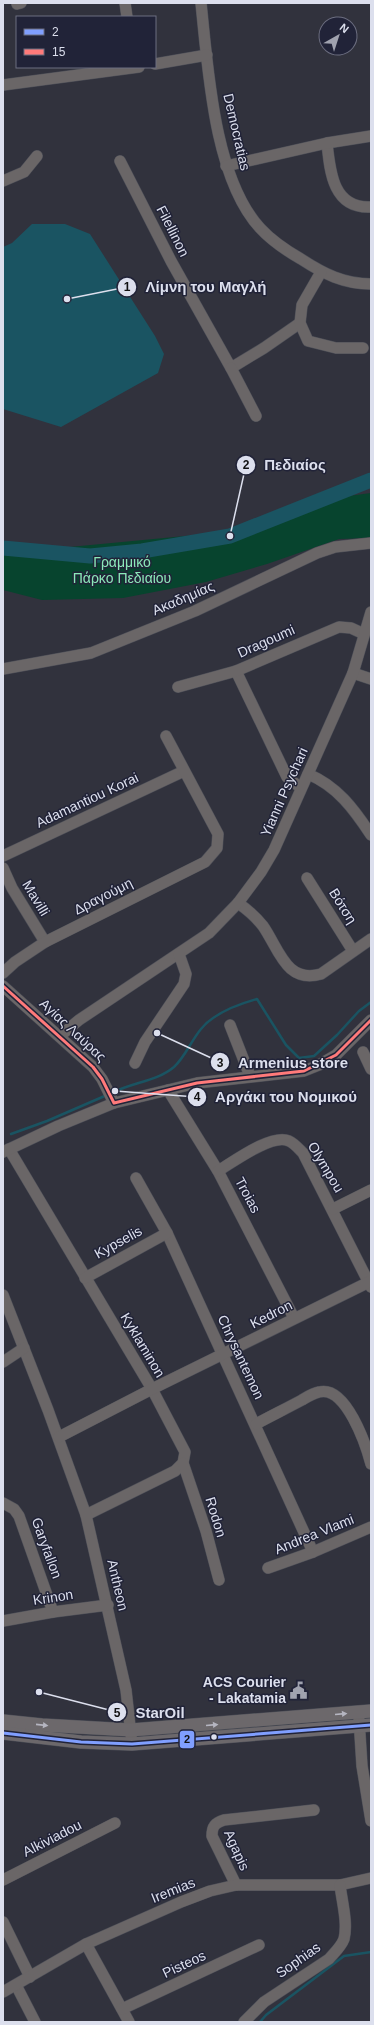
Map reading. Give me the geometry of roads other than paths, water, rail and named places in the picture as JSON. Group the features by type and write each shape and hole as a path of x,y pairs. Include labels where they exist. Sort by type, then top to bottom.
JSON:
{"main road":[{"path":"3,1720 42,1726 131,1730 365,1712"},
{"path":"3,1732 73,1741 132,1744 365,1726"}],"street":[{"path":"125,3 127,16"},
{"name":"Democratias","path":"201,3 217,127 226,166 238,194 260,228 287,251 321,272 354,284 371,284"},
{"path":"156,64 207,54"},
{"path":"3,85 129,68"},
{"path":"226,166 327,143 371,136"},
{"path":"327,143 330,173 337,192 348,202 361,208 371,207"},
{"path":"3,181 24,172 37,156"},
{"name":"Filellinon","path":"120,161 171,261 256,416"},
{"path":"321,272 302,305 300,323 308,341 336,348 363,348"},
{"path":"231,368 264,348 300,323"},
{"name":"Ακαδημίας","path":"3,668 91,653 195,611 317,553 335,547 371,543"},
{"name":"Yianni Psychari","path":"60,1036 79,1020 209,933 238,903 274,850 353,673 371,612"},
{"name":"Dragoumi","path":"178,687 236,671 334,629 344,627 364,634"},
{"path":"236,671 287,777 301,788"},
{"path":"353,673 371,679"},
{"path":"166,736 184,771"},
{"name":"Δραγούμη","path":"3,973 15,962 45,942 205,862 217,848 218,834 216,827 184,771"},
{"name":"Adamantiou Korai","path":"3,856 184,771"},
{"path":"308,774 323,780 339,793 370,830"},
{"name":"Mavilli","path":"3,868 12,888 45,942"},
{"name":"Βότση","path":"307,878 353,951"},
{"path":"238,903 258,919 288,966 297,974 313,976 321,974 371,939"},
{"path":"136,1063 145,1042 184,984 186,974 179,954"},
{"name":"Αγίας Λαύρας","path":"3,986 93,1067 111,1097"},
{"path":"6,1151 58,1126 111,1097 168,1090 198,1083 304,1071 319,1065 336,1055 371,1020"},
{"path":"230,1025 250,1076"},
{"path":"363,1052 371,1069"},
{"name":"Troias","path":"168,1090 218,1171 294,1318"},
{"name":"Olympou","path":"218,1171 267,1143 276,1140 289,1141 303,1153 370,1283"},
{"name":"Kyklaminon","path":"6,1151 152,1389 184,1446 185,1452 183,1463"},
{"name":"Chrysantemon","path":"136,1178 167,1233 256,1424 313,1552"},
{"path":"333,1210 371,1190"},
{"name":"Kypselis","path":"85,1278 167,1233"},
{"name":"Kedron","path":"58,1437 294,1318 370,1283"},
{"path":"3,1295 24,1348 3,1362"},
{"name":"Antheon","path":"24,1348 86,1515 108,1605 126,1690 132,1744"},
{"path":"256,1424 319,1392 332,1394 344,1402 368,1451 371,1464"},
{"path":"86,1515 175,1471 183,1463"},
{"name":"Rodon","path":"183,1463 206,1531 219,1580"},
{"name":"Garyfallon","path":"3,1503 14,1509 19,1516 53,1612"},
{"name":"Andrea Vlami","path":"268,1568 313,1552 371,1527"},
{"name":"Krinon","path":"3,1621 53,1612 108,1605"},
{"path":"365,1712 362,1766 368,1795 371,1821"},
{"name":"Agapis","path":"236,1884 212,1836 212,1828 216,1823 224,1820 314,1810"},
{"name":"Alkiviadou","path":"3,1880 115,1823"},
{"name":"Iremias","path":"3,1992 86,1944 181,1902 236,1884 340,1885 371,1878"},
{"name":"Sophias","path":"244,2022 264,2002 329,1959 337,1950 344,1940 345,1927 340,1885"},
{"path":"3,1922 30,1977"},
{"path":"86,1944 129,2022"},
{"name":"Pisteos","path":"122,2009 259,1945"},
{"path":"16,1985 35,2022"}],"water":[{"path":"32,224 65,224 90,234 155,336 164,354 158,373 61,427 3,409 3,247 12,243"}],"waterway":[{"path":"3,548 90,556 142,551 230,536 371,480"},
{"path":"112,1093 128,1086 160,1076 167,1072 178,1063 197,1034 206,1024 219,1014 242,1004 257,999 286,1045 299,1058 314,1056 337,1035 359,1011 371,1002"},
{"path":"11,1134 47,1121 107,1095"},
{"path":"260,2022 266,2015 344,1956 371,1952"}],"place":[{"name":"Λίμνη του Μαγλή","path":"67,299"},
{"name":"Πεδιαίος","path":"230,536"},
{"name":"Armenius store","path":"157,1033"},
{"name":"Αργάκι του Νομικού","path":"115,1091"},
{"name":"ACS Courier - Lakatamia","path":"299,1690"},
{"name":"StarOil","path":"39,1692"}],"park label":[{"name":"Γραμμικό Πάρκο Πεδιαίου","path":"122,570"}]}
